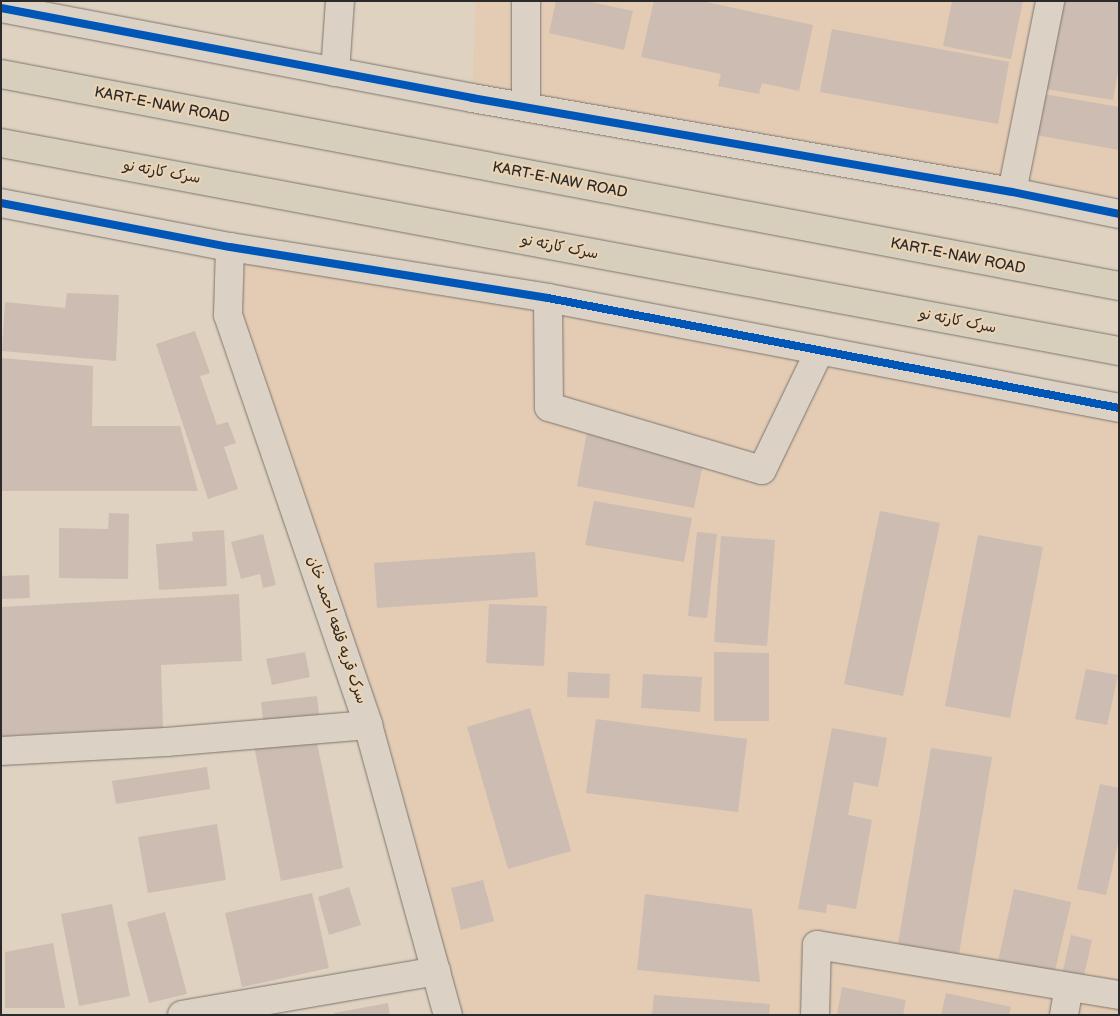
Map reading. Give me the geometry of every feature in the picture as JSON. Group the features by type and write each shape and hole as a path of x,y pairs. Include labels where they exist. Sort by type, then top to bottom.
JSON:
{"highway":[{"name":"KART-E-NAW ROAD","path":"1,74 1119,286"},
{"name":"سرک کارته نو","path":"1,143 1119,351"}],"street":[{"path":"335,72 340,1"},
{"path":"526,1 526,107"},
{"path":"1012,192 1050,1"},
{"path":"14,7 335,72 1012,192 1119,214"},
{"path":"1,203 230,247 548,298 1119,408"},
{"name":"سرک قریه قلعه احمد خان","path":"230,247 227,281 228,315 368,725 448,1015"},
{"path":"548,298 549,407 762,470 820,350"},
{"path":"1,751 166,742 368,725"},
{"path":"815,1015 816,945 1119,995"},
{"path":"182,1015 436,970"},
{"path":"1064,1015 1068,987"}],"shaded area":[{"path":"476,1 1119,1 1119,214 472,98"},
{"path":"230,247 1119,408 1119,1015 448,1015 227,281"}],"building":[{"path":"556,1 586,1 633,11 624,50 549,33"},
{"path":"654,1 702,1 813,25 799,91 762,83 759,94 718,86 721,74 641,57"},
{"path":"952,1 1023,1 1011,59 943,46"},
{"path":"1060,1 1119,1 1119,65 1113,100 1045,89"},
{"path":"832,29 1009,62 998,124 820,92"},
{"path":"1044,94 1119,107 1119,150 1036,135"},
{"path":"67,293 119,295 116,361 2,351 5,302 65,308"},
{"path":"195,331 210,373 200,376 217,425 228,422 236,443 224,447 238,489 208,499 156,344"},
{"path":"1,358 93,366 92,426 180,426 198,491 1,491"},
{"path":"587,432 705,454 694,508 577,486"},
{"path":"594,501 692,518 684,562 585,545"},
{"path":"880,511 940,523 903,696 844,684"},
{"path":"109,513 129,514 128,579 59,578 59,528 108,529"},
{"path":"224,530 227,586 159,590 156,544 193,541 192,532"},
{"path":"697,532 717,534 707,618 688,616"},
{"path":"263,534 276,585 263,588 260,574 241,579 231,542"},
{"path":"978,535 1043,547 1010,718 945,706"},
{"path":"721,536 775,540 767,646 714,642"},
{"path":"535,552 538,597 377,608 374,563"},
{"path":"29,575 30,598 1,599 1,576"},
{"path":"239,594 242,661 161,665 163,728 1,736 1,607"},
{"path":"489,604 547,606 544,666 486,663"},
{"path":"305,652 310,677 272,685 266,659"},
{"path":"714,652 769,653 769,721 714,721"},
{"path":"1086,669 1118,675 1107,725 1075,719"},
{"path":"568,672 610,674 609,698 567,697"},
{"path":"643,674 702,677 700,712 641,708"},
{"path":"317,696 320,722 264,728 261,702"},
{"path":"530,708 571,851 508,869 467,727"},
{"path":"596,719 747,739 738,812 586,793"},
{"path":"832,728 887,738 878,787 854,782 848,815 872,820 856,909 827,904 826,913 798,909"},
{"path":"315,733 343,868 281,881 254,746"},
{"path":"931,748 992,757 958,960 897,950"},
{"path":"207,767 210,789 116,804 112,781"},
{"path":"1100,784 1119,788 1119,839 1106,895 1077,889"},
{"path":"217,824 226,880 148,893 138,837"},
{"path":"483,880 494,921 461,930 451,888"},
{"path":"349,887 361,925 329,935 318,897"},
{"path":"1014,889 1071,902 1053,979 997,966"},
{"path":"312,893 329,968 242,987 225,913"},
{"path":"645,894 752,909 760,982 637,970"},
{"path":"112,904 130,996 79,1006 61,914"},
{"path":"165,912 187,994 149,1003 127,922"},
{"path":"1071,935 1092,940 1082,984 1061,979"},
{"path":"53,943 65,1008 5,1008 5,952"},
{"path":"842,987 906,1000 903,1015 837,1015"},
{"path":"946,993 1011,1007 1009,1015 941,1015"},
{"path":"654,995 770,1004 769,1015 652,1015"},
{"path":"388,1003 390,1015 334,1015 334,1013"}],"cycle path":[{"path":"1,8 472,98 1012,192 1119,214"},
{"path":"1,203 230,247 548,298 1119,408"}]}
